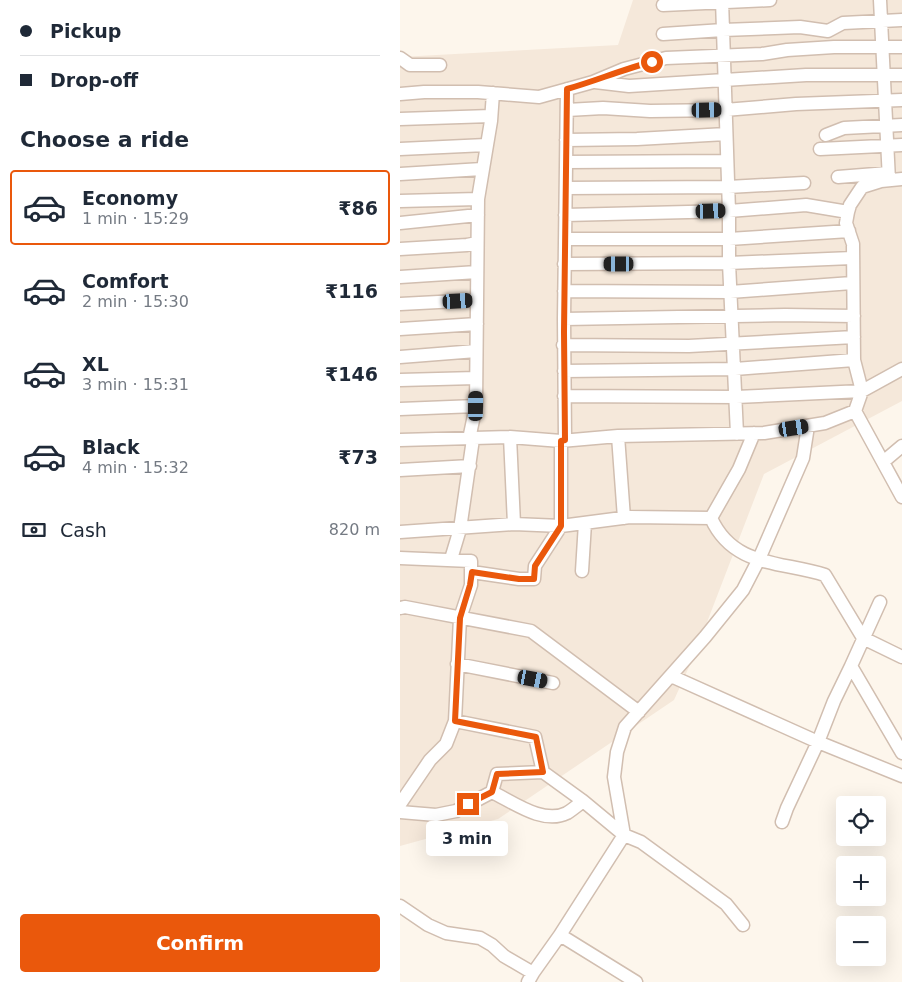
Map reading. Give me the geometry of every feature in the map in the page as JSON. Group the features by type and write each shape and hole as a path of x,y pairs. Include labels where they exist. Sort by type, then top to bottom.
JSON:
{"street":[{"path":"663,5 770,0"},
{"path":"880,0 888,177"},
{"path":"722,1 730,292 737,434"},
{"path":"663,34 800,27 828,30 843,23 902,20"},
{"path":"400,94 424,92 539,96 594,82 624,69 666,58 762,54 787,50 902,47"},
{"path":"400,58 410,65 440,65"},
{"path":"594,82 629,86 806,75 902,75"},
{"path":"472,572 519,579 534,579 535,566 561,526 567,89"},
{"path":"451,559 460,529 470,466 471,439 476,406 478,199 493,93"},
{"path":"567,110 603,108 650,111 725,110 796,104 902,100"},
{"path":"400,119 491,116"},
{"path":"826,134 844,128 902,125"},
{"path":"566,140 637,139 726,134"},
{"path":"400,149 486,144"},
{"path":"820,149 902,145"},
{"path":"566,162 727,161"},
{"path":"400,174 482,169"},
{"path":"888,177 862,187 850,205 846,223 853,244 854,360 862,391 855,411 883,462 898,482 902,496"},
{"path":"838,178 888,177 902,179"},
{"path":"566,188 728,187 804,183"},
{"path":"400,201 478,199"},
{"path":"565,215 729,211 806,205 848,212"},
{"path":"400,224 478,215"},
{"path":"566,239 729,239 849,231"},
{"path":"400,249 477,243"},
{"path":"564,264 729,263 852,258"},
{"path":"400,277 477,272"},
{"path":"564,291 730,292 852,283"},
{"path":"400,304 477,300"},
{"path":"564,319 854,316"},
{"path":"400,329 477,324"},
{"path":"564,345 690,346 854,336"},
{"path":"400,357 476,351"},
{"path":"564,371 734,369 854,360"},
{"path":"564,396 736,397 862,391 902,369"},
{"path":"400,380 476,378"},
{"path":"400,409 476,406"},
{"path":"400,440 510,437 563,440 618,436 754,433 825,423 855,411"},
{"path":"400,906 437,929 460,936 480,938 492,945 531,977 624,835 614,777 617,752 625,727 706,637 743,590 759,559 803,458 808,426"},
{"path":"711,518 739,469 754,433"},
{"path":"618,436 624,518"},
{"path":"510,437 514,524"},
{"path":"883,462 902,446"},
{"path":"400,470 470,466"},
{"path":"400,532 514,524 561,526 624,518 711,518"},
{"path":"711,518 724,540 737,551 759,559 825,574 863,638 902,657"},
{"path":"582,571 585,523"},
{"path":"400,558 471,560 472,572 460,618 455,721 446,744 404,790 400,804"},
{"path":"782,822 834,701 880,602"},
{"path":"400,608 531,630 639,712"},
{"path":"457,664 552,683"},
{"path":"851,666 902,753"},
{"path":"671,676 818,742 902,776"},
{"path":"455,721 536,737 543,772"},
{"path":"400,812 436,815 449,812 492,792 497,774 543,772 583,801 624,835 641,842 726,904 743,925"},
{"path":"492,792 536,813 553,817 566,813 583,801"},
{"path":"560,935 636,982"}],"shaded area":[{"path":"633,0 902,0 902,401 764,474 694,656 674,700 498,819 400,846 400,57 618,45"}],"route":[{"path":"468,804 492,792 497,774 543,772 536,737 455,721 457,664 460,618 472,572 519,579 534,579 535,566 541,554 561,526 561,441 565,440 564,264 566,239 567,89 594,82 624,69 652,62"}]}
